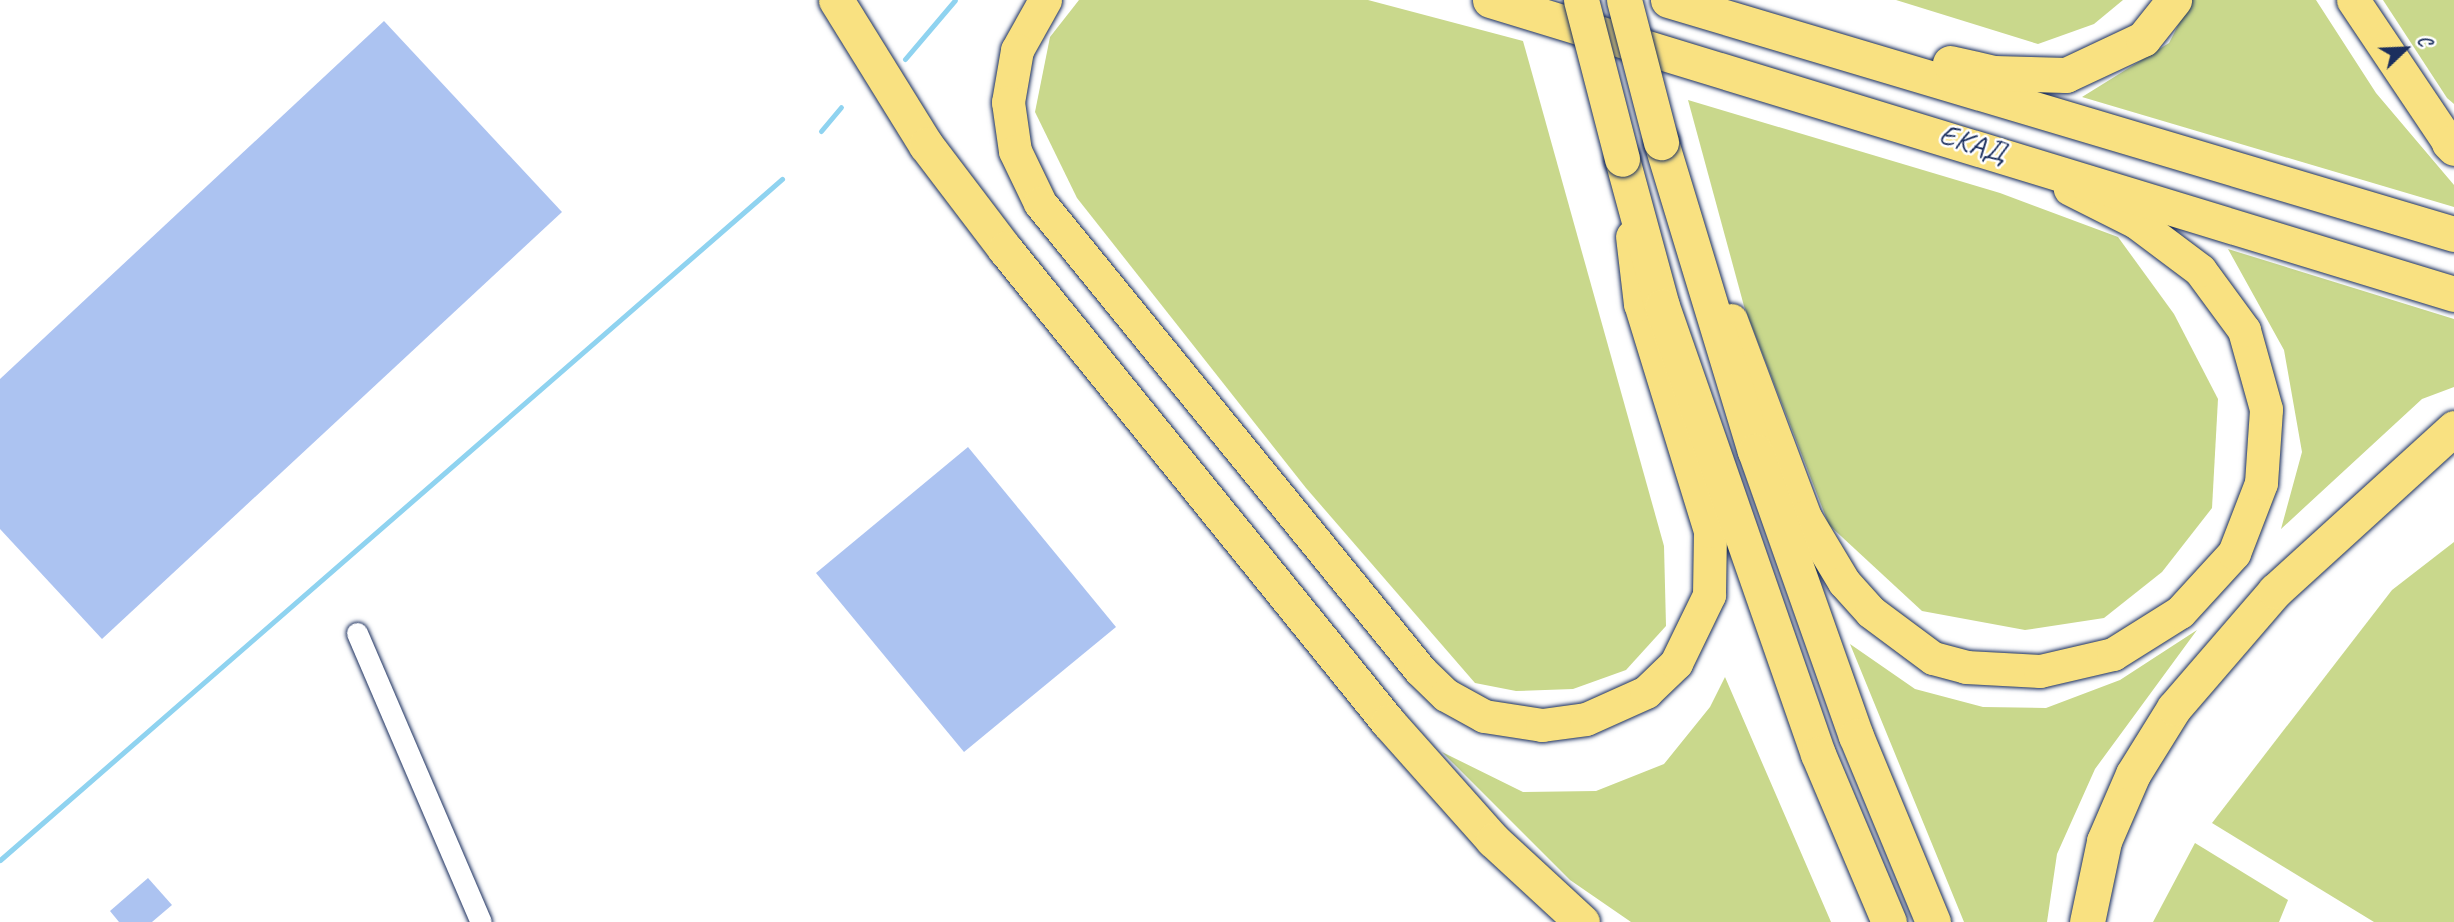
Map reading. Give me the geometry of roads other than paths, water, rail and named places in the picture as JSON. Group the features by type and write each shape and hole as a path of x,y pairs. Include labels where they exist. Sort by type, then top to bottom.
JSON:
{"highway":[{"path":"836,0 900,107 981,218 1388,722 1493,840 1582,922"},
{"name":"ЕКАД","path":"1490,0 1994,149 2454,294"},
{"path":"1581,0 1662,306 1818,754 1889,922"},
{"path":"1624,0 1675,196 1815,620 1933,922"},
{"name":"ЕКАД","path":"1668,0 2454,234"},
{"path":"1765,29 1994,73 2066,75 2143,39 2174,0"},
{"path":"2087,922 2104,841 2133,774 2174,708 2275,591 2454,428"}],"main road":[{"path":"1045,0 1017,50 1008,102 1015,151 1040,203 1420,670 1446,695 1484,716 1542,725 1586,719 1646,692 1676,663 1709,595 1710,531 1640,304 1626,175"},
{"path":"2353,0 2451,145"},
{"path":"1675,196 1703,239 1805,517 1844,582 1898,635 1933,658 1996,671 2081,666 2161,626 2234,553 2261,483 2266,409 2244,330 2200,270 2136,222 2034,175 1994,149"}],"street":[{"path":"357,633 481,922"}],"waterway":[{"path":"905,59 955,0"},
{"path":"821,131 841,107"},
{"path":"0,860 782,179"}]}
